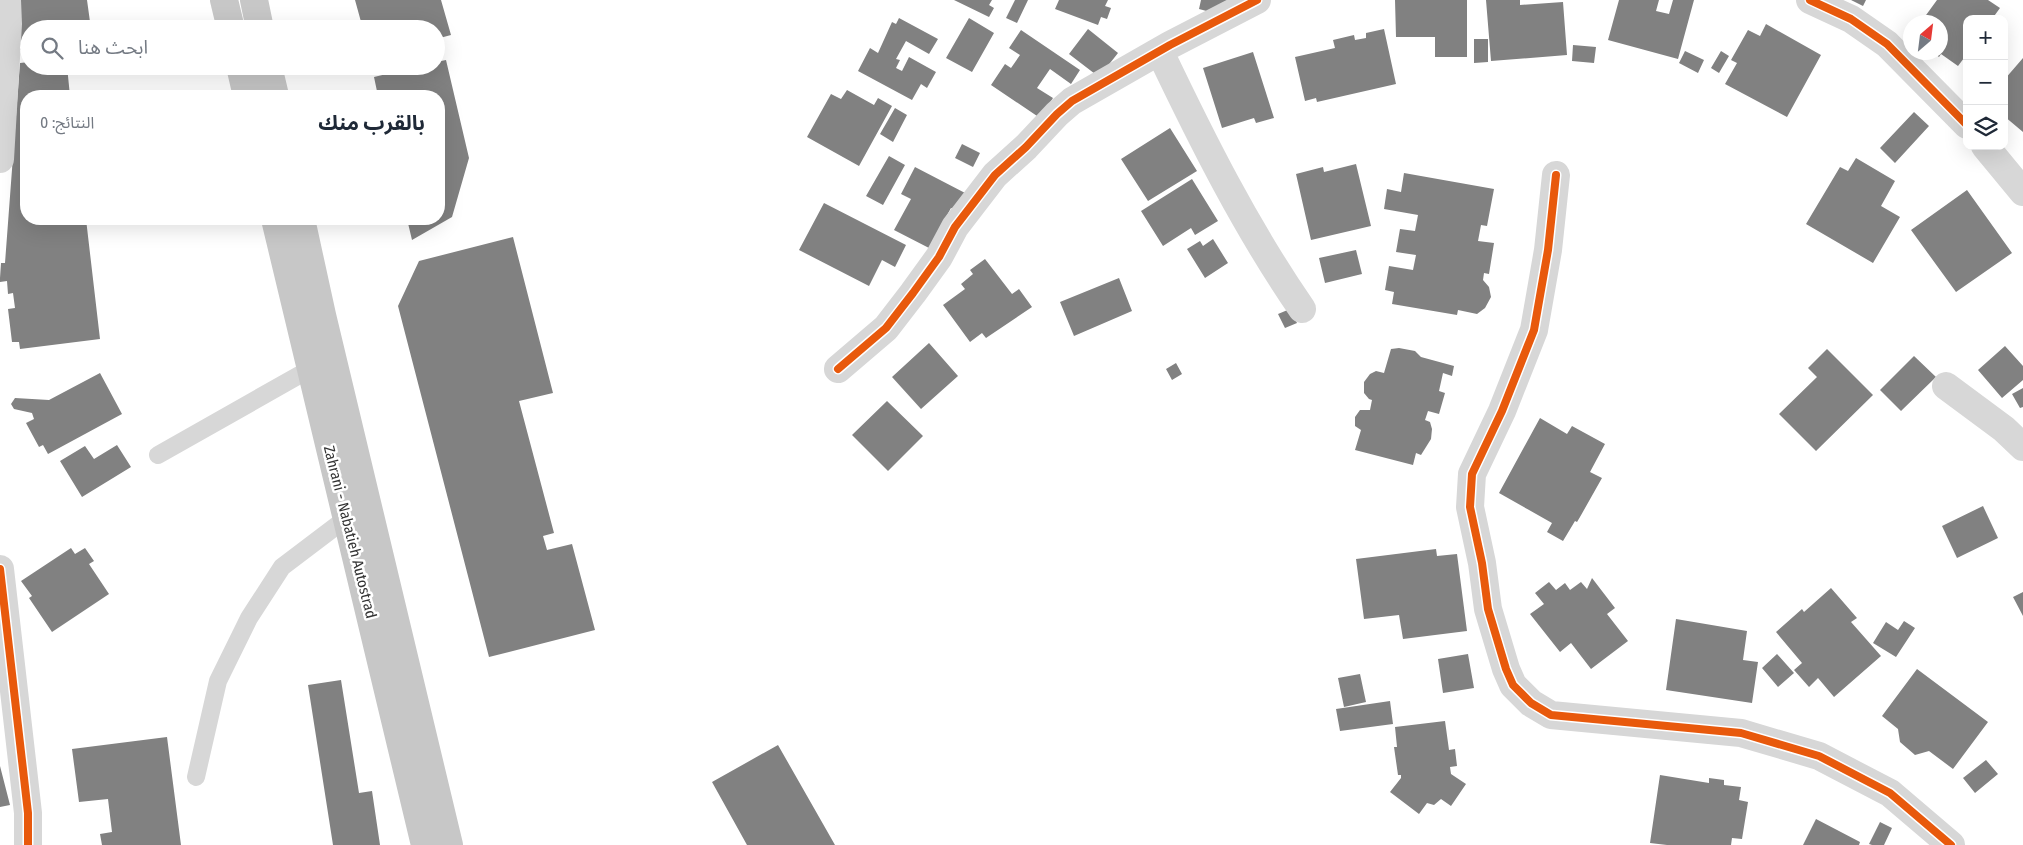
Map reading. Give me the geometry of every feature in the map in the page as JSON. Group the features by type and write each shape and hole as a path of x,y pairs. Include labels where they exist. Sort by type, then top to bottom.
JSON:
{"highway":[{"path":"224,0 229,20"},
{"path":"254,0 258,20"},
{"path":"242,75 246,90"},
{"path":"270,75 274,90"},
{"name":"Zahrani - Nabatieh Autostrad","path":"276,225 310,369 348,517 425,845"},
{"name":"Zahrani - Nabatieh Autostrad","path":"302,225 449,845"}],"street":[{"path":"0,160 7,0"},
{"path":"838,369 886,328 914,293 939,257 955,228 995,175 1026,147 1057,114 1072,101 1257,0"},
{"path":"1810,0 1851,19 1887,44 1963,121"},
{"path":"1160,52 1206,148 1277,273 1302,309"},
{"path":"1988,150 2023,192"},
{"path":"1556,175 1546,264 1534,330 1502,411 1472,474 1470,507 1482,563 1488,609 1506,669 1514,685 1531,703 1551,715 1741,733 1818,756 1890,793 1951,845"},
{"path":"1946,386 2004,430 2023,447"},
{"path":"0,569 28,813 28,845"}],"lane":[{"path":"158,455 310,369"},
{"path":"196,777 218,681 249,618 282,567 348,517"}],"building":[{"path":"10,0 87,0 90,20 20,20 20,50 9,51"},
{"path":"355,0 441,0 451,35 445,37 445,20 361,20"},
{"path":"954,0 992,0 989,5 994,8 989,17"},
{"path":"1015,0 1028,0 1017,23 1006,18"},
{"path":"1059,0 1108,0 1105,6 1111,8 1107,19 1101,17 1098,25 1055,9"},
{"path":"1201,0 1228,0 1214,13 1199,9"},
{"path":"1395,0 1467,0 1467,57 1435,57 1435,37 1396,37"},
{"path":"1486,0 1520,0 1520,5 1563,2 1567,55 1491,61"},
{"path":"1619,0 1659,0 1656,11 1669,14 1673,0 1694,0 1678,59 1608,40"},
{"path":"1851,0 1866,0 1863,6"},
{"path":"1937,0 1988,0 2000,8 1995,15 1963,15 1963,59 1958,66 1948,59 1948,15 1926,15"},
{"path":"899,18 938,39 929,54 906,41 896,59 900,60 896,68 902,71 909,57 936,72 927,88 921,84 912,100 858,71 870,48 878,53 892,22 896,24"},
{"path":"969,18 994,33 972,72 946,58"},
{"path":"1766,24 1821,55 1787,117 1725,84 1737,63 1731,60 1748,30 1760,36"},
{"path":"1088,29 1118,53 1099,77 1069,54"},
{"path":"1384,29 1396,84 1317,102 1316,98 1305,101 1295,57 1335,48 1333,40 1354,35 1355,40 1366,38 1366,33"},
{"path":"1021,30 1080,70 1071,84 1050,69 1037,88 1053,98 1040,118 991,85 1005,64 1011,68 1020,55 1009,48"},
{"path":"1474,39 1488,39 1488,62 1474,63"},
{"path":"1573,45 1596,47 1594,63 1572,61"},
{"path":"1685,51 1704,60 1698,73 1679,63"},
{"path":"1721,51 1729,56 1719,73 1711,68"},
{"path":"1253,52 1274,118 1256,123 1254,118 1222,128 1203,68"},
{"path":"2023,58 2023,132 2008,119 2008,75"},
{"path":"445,60 469,158 452,217 445,221 445,90 377,90 374,77 382,75 445,75"},
{"path":"20,63 20,75 68,75 69,90 20,90 20,225 87,225 100,339 20,349 19,342 12,342 8,309 15,308 13,293 8,294 7,281 0,282 1,263 5,263"},
{"path":"847,90 874,105 878,98 892,106 859,166 807,137 831,94 841,99"},
{"path":"895,108 907,115 893,142 880,134"},
{"path":"1914,112 1929,126 1895,163 1880,148"},
{"path":"1170,128 1197,171 1148,201 1121,159"},
{"path":"962,144 980,153 973,167 955,158"},
{"path":"889,156 905,165 883,205 866,196"},
{"path":"1856,158 1895,181 1881,206 1900,217 1873,263 1806,224 1840,167 1848,171"},
{"path":"1356,164 1371,226 1311,240 1296,174 1323,167 1324,172"},
{"path":"915,167 967,194 958,211 951,208 929,248 894,230 911,199 901,194"},
{"path":"1404,173 1494,189 1487,226 1481,225 1478,241 1494,243 1489,274 1484,273 1483,280 1489,287 1491,297 1485,308 1477,314 1458,310 1457,315 1392,304 1394,292 1385,290 1389,266 1413,270 1416,255 1396,252 1400,229 1415,231 1418,215 1384,209 1387,189 1401,192"},
{"path":"1192,179 1218,221 1195,235 1191,228 1163,246 1141,211"},
{"path":"1967,190 2012,253 1956,292 1911,230"},
{"path":"824,203 906,245 895,267 882,260 869,286 799,250"},
{"path":"408,225 438,225 412,240"},
{"path":"513,237 553,393 519,401 554,533 543,536 547,550 572,544 595,630 489,657 398,306 419,261"},
{"path":"1213,239 1228,263 1205,278 1187,249 1200,241 1203,246"},
{"path":"1356,250 1362,274 1325,283 1319,258"},
{"path":"985,259 1012,294 1019,289 1032,307 986,338 982,333 970,342 943,305 965,289 961,284 973,274 970,270"},
{"path":"1119,278 1132,311 1074,336 1060,302"},
{"path":"1290,309 1297,323 1285,328 1278,314"},
{"path":"929,343 958,376 921,409 892,377"},
{"path":"2005,346 2023,366 2023,380 2002,398 1978,370"},
{"path":"1399,348 1415,351 1421,357 1454,366 1452,376 1443,373 1439,391 1445,393 1439,414 1428,411 1425,420 1430,422 1432,429 1431,439 1421,455 1416,453 1413,465 1355,450 1361,430 1355,426 1355,417 1360,410 1370,410 1372,400 1364,393 1364,382 1370,374 1376,371 1384,373 1391,349"},
{"path":"1827,349 1873,395 1816,451 1779,414 1817,377 1808,368"},
{"path":"1914,356 1936,377 1901,411 1880,390"},
{"path":"1176,363 1182,374 1172,380 1166,369"},
{"path":"100,373 122,414 48,454 43,445 39,447 26,423 34,419 32,413 14,409 11,404 15,398 49,400"},
{"path":"2023,388 2023,407 2020,408 2012,394"},
{"path":"887,401 923,436 888,471 852,435"},
{"path":"1540,418 1567,434 1572,426 1605,444 1590,472 1602,478 1577,522 1575,521 1563,541 1547,532 1552,523 1499,493"},
{"path":"117,445 131,467 82,497 60,461 85,446 94,459"},
{"path":"1983,506 1998,538 1957,558 1942,526"},
{"path":"71,548 75,554 85,548 94,561 89,564 109,594 52,632 29,598 32,596 21,581"},
{"path":"1436,549 1437,556 1457,554 1467,631 1403,639 1399,615 1364,619 1356,559"},
{"path":"1592,578 1615,608 1607,614 1628,641 1591,669 1571,643 1560,652 1530,614 1544,604 1535,593 1549,582 1556,590 1565,583 1570,590 1581,582 1587,589"},
{"path":"1831,588 1857,618 1851,622 1881,656 1834,697 1818,678 1809,687 1794,670 1802,663 1776,632 1802,609 1804,612"},
{"path":"2023,592 2023,616 2013,597"},
{"path":"1676,619 1747,631 1743,660 1758,662 1752,703 1666,690"},
{"path":"1904,621 1915,628 1896,657 1873,643 1886,622 1898,630"},
{"path":"1468,654 1474,688 1443,693 1438,659"},
{"path":"1777,654 1794,673 1778,687 1762,668"},
{"path":"1917,669 1988,722 1953,769 1929,751 1915,755 1900,742 1898,729 1882,716"},
{"path":"1360,674 1366,702 1344,707 1338,678"},
{"path":"341,680 359,793 372,791 380,845 333,845 308,685"},
{"path":"1390,701 1393,724 1340,731 1336,709"},
{"path":"1445,721 1449,750 1455,749 1457,766 1450,767 1451,774 1466,784 1451,806 1441,799 1434,805 1427,803 1419,814 1390,792 1401,778 1401,775 1398,775 1394,747 1397,747 1395,727"},
{"path":"167,737 181,845 102,845 100,834 112,832 108,799 79,802 72,749"},
{"path":"778,745 835,845 747,845 712,782"},
{"path":"1986,760 1998,774 1975,793 1963,778"},
{"path":"0,766 10,805 0,807"},
{"path":"1660,775 1709,783 1709,778 1724,780 1724,785 1741,787 1739,800 1748,802 1742,839 1732,838 1731,845 1667,845 1650,843"},
{"path":"1816,819 1860,842 1859,845 1803,845"},
{"path":"1880,822 1892,828 1884,845 1869,844"}],"cycle path":[{"path":"838,369 886,328 939,257 955,227 995,175 1026,147 1057,114 1072,101 1170,45 1257,0"},
{"path":"1810,0 1851,19 1887,44 1963,121"},
{"path":"1556,175 1548,250 1534,330 1502,411 1472,474 1470,507 1482,563 1488,609 1506,669 1513,685 1531,703 1551,715 1741,733 1819,756 1890,793 1951,845"},
{"path":"0,569 28,813 28,845"}]}
